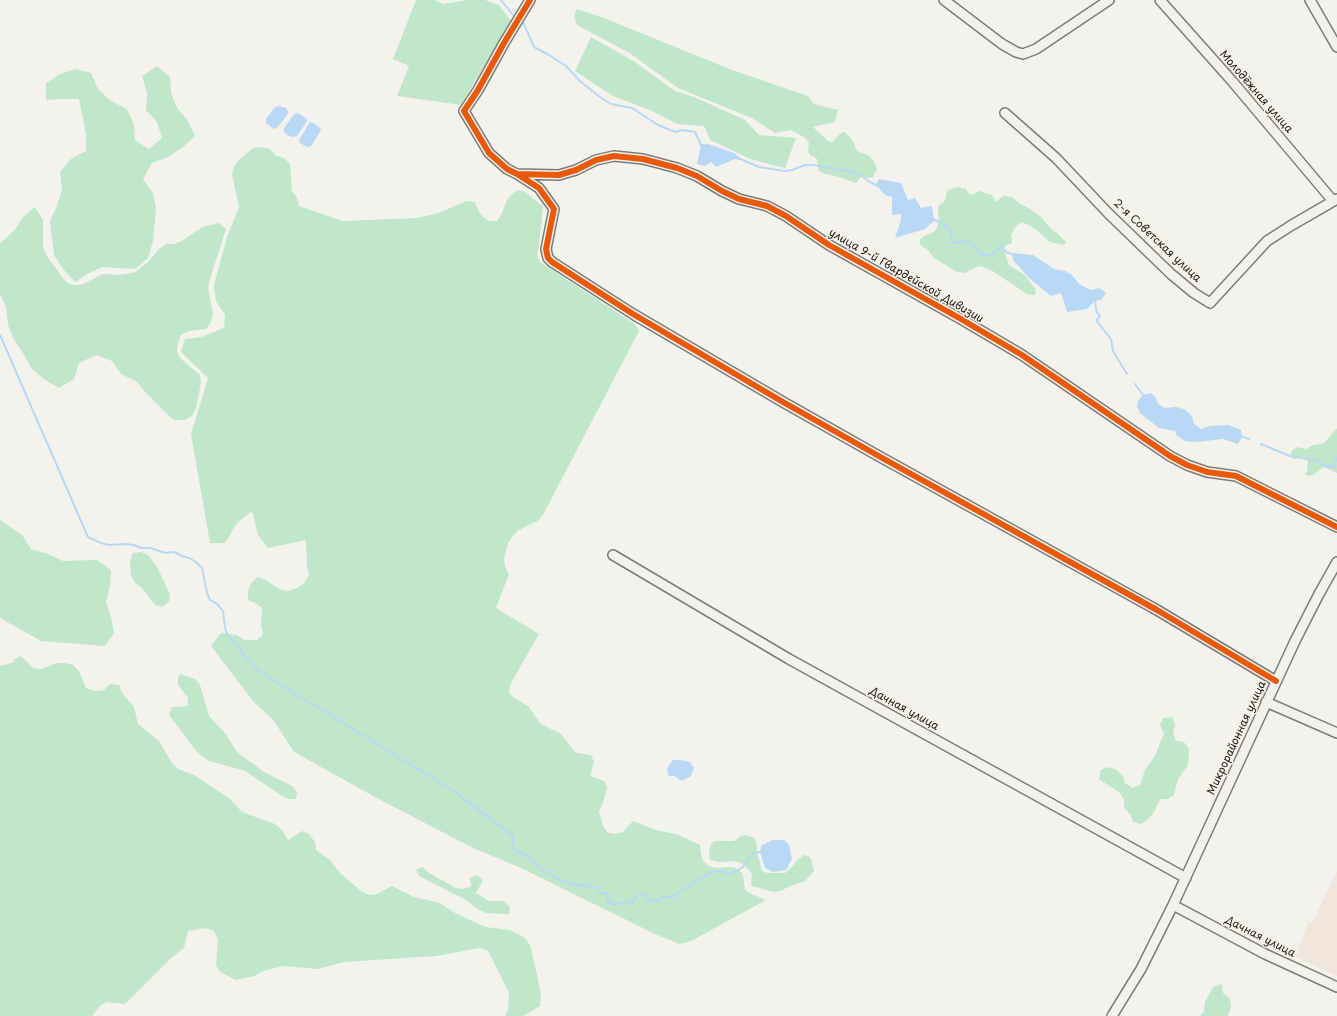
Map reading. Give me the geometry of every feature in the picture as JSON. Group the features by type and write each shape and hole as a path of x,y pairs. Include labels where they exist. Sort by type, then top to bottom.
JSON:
{"street":[{"path":"530,0 478,90 464,111 489,153 507,169 539,188 554,209 546,249 548,258 552,262 633,314 783,402 1150,606 1276,681"},
{"path":"944,0 1002,44 1016,52 1024,54 1036,49 1109,0"},
{"name":"Молодёжная улица","path":"1160,0 1335,200"},
{"path":"1310,0 1337,47"},
{"name":"2-я Советская улица","path":"1005,113 1056,158 1108,213 1171,274 1194,293 1210,303 1268,241 1335,200"},
{"name":"улица 9-й Гвардейской Дивизии","path":"517,174 559,175 576,170 596,160 614,156 643,159 677,168 697,176 739,199 766,206 786,216 829,245 1022,355 1170,456 1187,465 1207,472 1236,476 1337,527"},
{"name":"Дачная улица","path":"613,555 796,662 1186,878"},
{"name":"Микрорайонная улица","path":"1112,1016 1138,974 1173,905 1276,681 1319,594 1337,562"},
{"path":"1266,702 1337,733"},
{"name":"Дачная улица","path":"1173,905 1265,954 1337,987"}],"shaded area":[{"path":"1337,871 1337,976 1295,957 1309,921 1312,923"}],"green space":[{"path":"416,0 434,0 443,4 468,0 485,0 499,5 511,21 461,105 397,96 409,66 393,59"},
{"path":"577,9 604,18 732,70 808,96 814,104 838,110 835,122 813,127 828,141 832,142 841,133 845,132 853,141 859,152 868,155 874,161 877,169 873,177 861,177 856,183 822,173 819,171 817,159 810,155 808,151 809,143 804,137 791,130 775,133 752,118 678,88 631,54 577,25 574,16"},
{"path":"591,37 635,62 675,91 694,97 745,120 759,135 796,138 785,168 750,159 710,140 704,126 677,124 650,110 613,96 575,71"},
{"path":"157,66 170,77 171,93 177,108 188,121 195,136 183,147 168,157 152,163 143,179 153,193 156,209 153,241 148,258 135,269 103,267 89,273 75,282 63,269 54,255 50,221 57,206 62,189 60,172 71,159 86,151 86,134 79,99 46,100 46,83 60,74 75,69 91,73 98,89 111,101 127,109 134,124 135,140 149,149 162,138 157,122 146,110 147,93 142,76"},
{"path":"262,147 270,149 276,156 284,158 290,164 292,191 297,198 299,206 343,221 416,218 439,213 466,201 475,202 483,217 489,221 497,221 507,200 512,194 518,190 525,192 543,206 537,254 540,262 635,324 639,331 544,513 539,520 517,531 508,543 504,559 505,567 509,574 496,608 539,634 511,683 509,692 514,698 528,706 541,724 561,734 576,753 591,755 594,762 590,776 604,781 607,788 599,811 603,826 608,833 616,834 623,832 633,821 656,830 679,835 700,845 703,861 709,866 716,868 731,867 739,869 743,875 745,890 766,900 691,941 680,944 657,935 519,867 473,848 373,796 294,752 274,721 253,701 211,646 221,633 237,635 244,640 257,640 263,634 261,625 262,608 248,600 248,591 251,583 258,577 266,580 279,589 288,591 297,588 304,583 309,575 307,567 306,540 268,548 258,535 252,511 237,523 225,543 210,543 191,434 208,378 181,352 185,339 201,337 224,328 225,315 216,301 214,285 227,237 239,207 232,174 234,166 240,159 253,148"},
{"path":"958,187 966,189 968,193 972,195 979,191 992,195 996,202 1003,196 1012,197 1041,217 1053,231 1066,242 1064,245 1050,242 1034,228 1022,222 1018,224 1013,231 1011,235 1012,243 1005,246 1004,250 1008,263 1010,266 1025,275 1035,289 1036,293 1033,295 1027,294 991,270 980,266 965,273 957,272 934,258 927,249 920,244 920,239 936,230 939,221 938,208 940,204 944,202 948,190"},
{"path":"35,207 43,220 43,247 46,255 66,282 73,285 81,285 103,274 119,275 135,272 148,262 159,249 166,244 174,244 182,241 203,227 219,223 226,229 208,288 213,314 211,322 206,329 189,331 181,335 178,343 177,352 181,359 200,375 201,383 196,408 192,416 185,420 176,420 171,418 137,382 121,374 112,361 96,355 79,363 74,379 59,388 45,380 32,369 14,340 8,325 6,307 0,294 0,244 14,231 23,217"},
{"path":"1336,429 1337,473 1324,467 1313,475 1309,476 1305,474 1307,471 1308,461 1291,457 1291,452 1298,447 1306,449 1313,445 1322,444"},
{"path":"0,520 22,535 31,549 48,554 63,561 97,560 111,570 110,586 106,602 114,633 105,646 41,641 0,618"},
{"path":"141,552 148,555 157,567 170,594 169,602 162,607 155,605 141,587 135,583 131,575 130,560 133,553"},
{"path":"21,656 33,668 41,669 57,663 73,665 79,671 86,688 95,691 104,690 110,684 119,685 122,693 134,707 138,724 159,741 172,763 178,769 194,775 230,799 242,812 275,824 282,830 288,840 302,831 309,834 315,842 316,850 330,860 341,874 361,891 369,895 377,894 392,886 414,897 440,903 455,913 485,927 510,930 525,938 530,945 538,979 541,997 540,1006 523,1016 505,1016 508,1010 509,993 488,951 480,948 436,956 344,962 318,969 283,966 263,971 254,976 236,980 220,972 216,965 218,939 214,931 206,928 188,931 184,948 170,959 125,1004 107,1002 100,1006 92,1016 0,1016 0,666 15,662 13,660"},
{"path":"180,674 195,679 200,685 209,716 225,733 237,752 264,772 292,786 297,792 296,799 289,799 282,796 245,771 209,761 197,752 169,715 172,707 188,706 188,698 178,685 178,677"},
{"path":"1172,717 1175,725 1173,733 1176,741 1184,742 1189,749 1188,765 1178,779 1174,795 1168,799 1160,799 1153,814 1141,824 1133,822 1130,814 1124,808 1124,800 1120,793 1099,779 1101,770 1109,767 1117,770 1123,776 1125,783 1132,788 1140,785 1145,770 1155,756 1164,733 1160,725 1163,718"},
{"path":"746,835 754,838 756,842 761,869 764,872 785,873 804,855 811,859 814,871 805,881 781,891 773,892 753,887 751,884 752,875 750,871 741,863 710,860 710,847 712,843 715,841 734,841 741,836"},
{"path":"423,867 429,873 456,888 464,889 471,886 470,878 477,875 483,880 476,893 489,901 504,901 510,907 509,914 486,913 479,910 466,900 419,876 416,869"},
{"path":"1222,984 1223,993 1230,999 1231,1008 1228,1016 1200,1016 1204,1011 1205,1002 1213,987"}],"water":[{"path":"279,106 286,108 288,114 277,128 274,129 266,123 266,119 275,107"},
{"path":"298,113 307,119 307,121 297,136 289,136 284,132 284,128 294,114"},
{"path":"310,122 314,123 321,129 311,146 307,147 300,143 299,140"},
{"path":"708,144 734,153 745,161 735,159 716,167 711,162 705,166 697,164 701,145"},
{"path":"879,179 901,183 908,200 915,198 921,208 932,206 934,221 925,229 895,238 901,220 901,214 892,215 892,197 885,195 876,185"},
{"path":"1012,253 1033,255 1054,269 1065,271 1072,275 1079,284 1091,290 1099,288 1106,293 1101,300 1095,301 1087,309 1067,312 1061,293 1051,296 1029,278 1013,260"},
{"path":"1151,393 1156,398 1158,404 1165,408 1176,407 1184,409 1192,416 1194,424 1201,429 1210,426 1229,425 1241,430 1242,437 1238,444 1223,439 1197,442 1185,441 1177,436 1175,431 1159,428 1140,413 1137,406 1138,401 1143,395"},
{"path":"673,760 690,762 694,768 691,776 682,781 675,776 668,775 667,768"},
{"path":"772,840 784,840 789,845 792,859 786,870 773,872 765,868 760,852 761,846"}],"waterway":[{"path":"501,0 513,15"},
{"path":"523,22 534,47 566,66 581,82 600,97 611,104 632,108 658,125 675,132 682,130 695,132 701,145 704,145"},
{"path":"743,160 759,167 784,171 792,170 805,165 843,170 860,174 868,181 878,186"},
{"path":"933,219 945,225 951,233 953,243 964,241 976,247 980,254 990,256 1001,246 1006,252 1014,255"},
{"path":"1093,299 1095,300 1096,310 1100,317 1096,320 1111,339 1113,351 1127,374"},
{"path":"0,335 88,537 109,545 125,544 134,545 141,548 150,548 166,553 174,552 196,562 202,568 207,593 210,600 217,604 223,611 225,628 228,636 257,670 452,790 513,836 512,846 518,852 526,855 538,867 562,881 594,887 600,893 608,894 608,903 616,904 632,902 638,895 646,893 648,900 656,901 664,897 672,897 713,872 721,871 729,874 736,871 743,867 752,854 760,852"},
{"path":"1135,384 1144,396"},
{"path":"1241,436 1249,439"},
{"path":"1261,444 1290,456 1316,460 1326,467 1333,466 1337,458"}],"cycle path":[{"path":"530,0 478,90 464,111 489,153 507,169 517,174 559,175 576,170 596,160 614,156 643,159 677,168 697,176 739,199 767,206 786,216 829,245 1022,355 1170,456 1187,465 1207,472 1236,476 1337,527"},
{"path":"517,174 539,188 554,209 546,249 548,258 552,262 633,314 783,402 1157,610 1276,681"}]}
